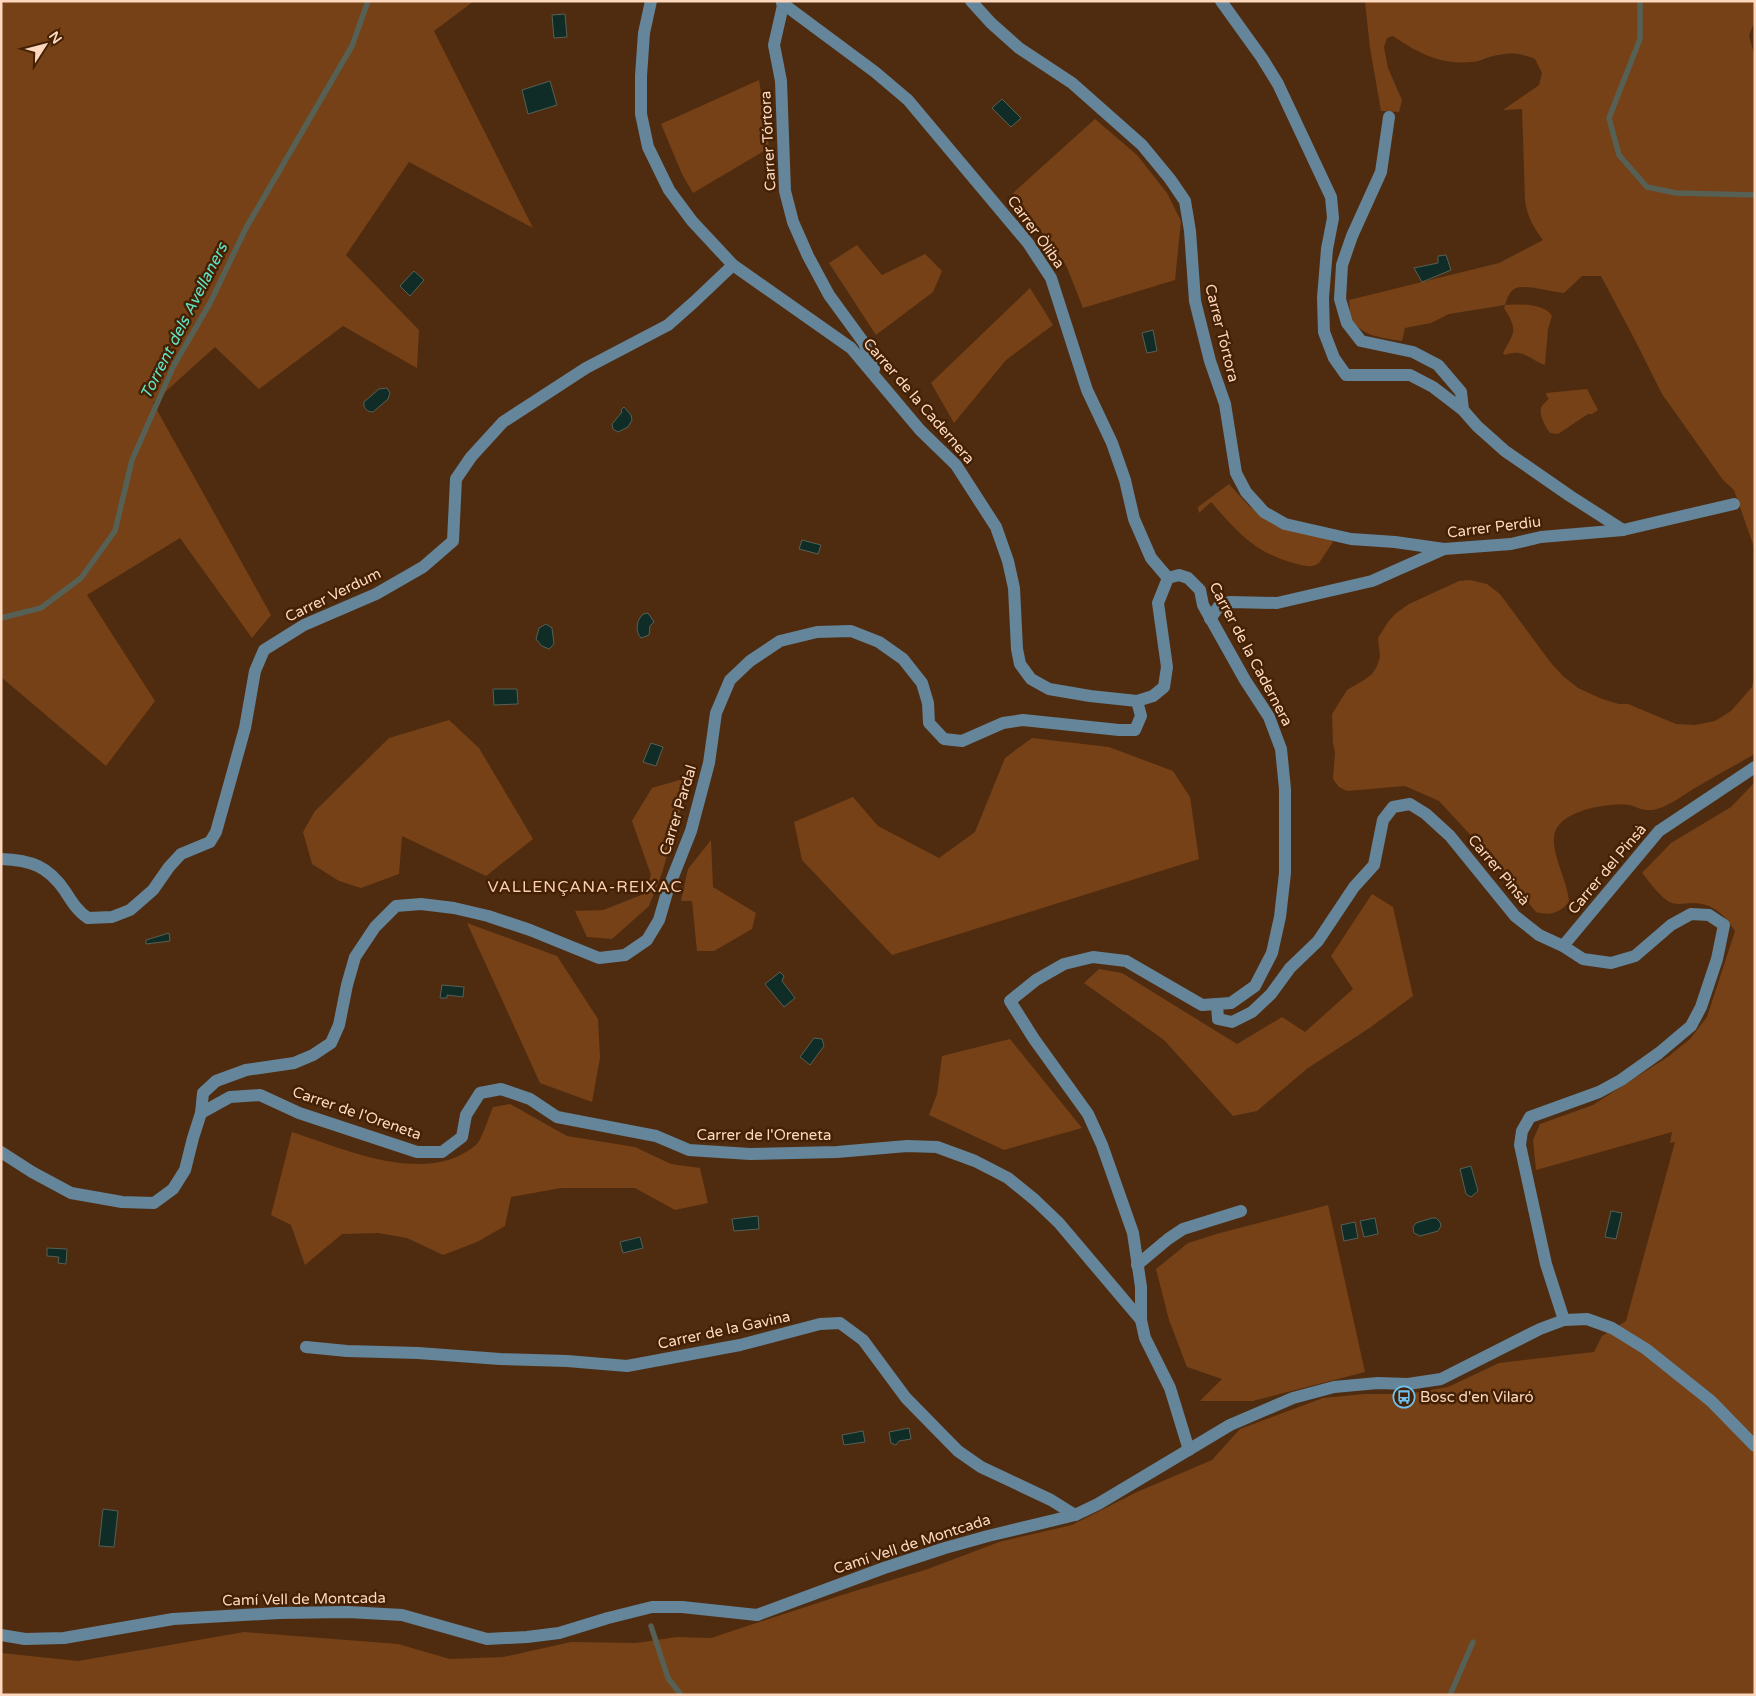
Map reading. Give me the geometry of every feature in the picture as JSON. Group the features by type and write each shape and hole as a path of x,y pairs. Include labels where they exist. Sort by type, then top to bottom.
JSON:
{"street":[{"name":"Carrer de la Cadernera","path":"651,1 644,33 641,114 648,147 669,190 692,221 733,265 851,348 920,430 956,465 996,527 1008,561 1014,588 1017,649 1020,664 1031,679 1049,689 1090,696 1136,701 1153,696 1164,687 1167,667 1158,603 1168,578 1179,575 1188,578 1200,590 1203,606 1269,718 1281,749 1286,789 1286,874 1280,917 1272,953 1255,986 1231,1003 1202,1005 1126,961 1093,957 1064,964 1036,980 1010,1001 1034,1039 1088,1114 1102,1145 1133,1233 1141,1287 1142,1320 1145,1338 1170,1388 1189,1450"},
{"name":"Carrer Tórtora","path":"971,1 1019,48 1072,83 1142,144 1185,201 1190,231 1195,301 1210,361 1225,404 1236,473 1246,492 1264,512 1286,524 1351,540 1395,542 1444,549"},
{"path":"1221,1 1262,58 1278,84 1332,197 1333,218 1326,249 1323,298 1324,332 1334,358 1346,375 1410,375 1433,387 1463,410 1477,426 1505,450 1570,496 1623,530"},
{"name":"Carrer Tórtora","path":"783,2 774,46 781,81 785,191 793,222 808,256 829,295 864,343 878,378"},
{"name":"Carrer Òliba","path":"783,2 875,72 908,100 1032,250 1051,278 1087,390 1112,443 1125,480 1134,519 1150,558 1168,578"},
{"path":"1389,117 1381,172 1355,228 1342,265 1340,299 1347,323 1361,341 1413,352 1438,365 1461,392 1463,410"},
{"name":"Carrer Verdum","path":"1,858 21,859 41,867 62,886 78,910 88,918 112,917 130,910 153,890 181,854 210,842 216,832 245,728 255,671 264,650 304,625 376,594 423,567 453,541 456,479 471,456 503,422 586,368 668,325 733,265"},
{"name":"Carrer Perdiu","path":"1210,619 1218,606 1230,602 1277,602 1372,581 1444,549 1511,544 1541,537 1623,530 1734,504"},
{"name":"Carrer Pardal","path":"1,1152 32,1172 71,1193 122,1202 154,1203 173,1189 185,1170 192,1138 201,1113 203,1093 216,1081 246,1070 294,1063 313,1055 331,1044 339,1025 346,985 355,956 374,927 396,906 422,904 454,908 488,916 530,930 599,958 625,955 647,940 659,920 668,889 692,831 709,763 716,713 730,680 750,661 780,641 817,632 850,631 879,642 903,660 922,683 928,703 929,723 944,739 962,741 1002,723 1023,720 1135,730 1141,716 1136,701"},
{"name":"Carrer del Pinsà","path":"1562,946 1659,831 1755,767"},
{"name":"Carrer Pinsà","path":"1217,1004 1218,1019 1232,1022 1252,1012 1271,994 1290,968 1318,941 1354,887 1374,865 1383,820 1393,807 1410,804 1426,814 1450,836 1515,916 1539,935 1583,959 1610,963 1635,956 1671,925 1691,914 1709,915 1724,925 1717,959 1701,1007 1691,1026 1621,1080 1599,1092 1530,1116 1522,1131 1520,1145 1546,1264 1564,1320"},
{"name":"Carrer de l'Oreneta","path":"201,1113 230,1097 260,1095 299,1113 417,1152 442,1152 462,1138 466,1115 480,1093 501,1089 530,1099 557,1117 656,1136 689,1150 760,1153 838,1152 907,1146 937,1147 975,1161 1000,1174 1036,1200 1059,1223 1142,1320"},
{"path":"1137,1265 1183,1229 1241,1211"},
{"name":"Camí Vell de Montcada","path":"1,1635 25,1639 64,1638 174,1618 348,1612 402,1614 487,1639 559,1633 652,1607 682,1607 757,1614 945,1548 1075,1515 1098,1504 1230,1424 1293,1398 1334,1387 1378,1383 1408,1384 1441,1379 1540,1329 1564,1320 1587,1320 1612,1328 1646,1349 1711,1401 1755,1446"},
{"name":"Carrer de la Gavina","path":"306,1347 346,1351 418,1353 627,1366 740,1345 820,1324 840,1323 863,1340 906,1398 958,1451 981,1467 1051,1500 1075,1515"}],"shaded area":[{"path":"1,1 474,1 434,31 533,228 409,162 346,255 419,330 417,368 343,326 259,389 215,347 153,403 271,615 252,638 180,538 87,595 155,701 106,766 1,677"},
{"path":"1365,1 1755,1 1755,20 1749,36 1755,57 1755,550 1734,490 1723,480 1662,394 1601,276 1582,276 1564,293 1533,288 1516,288 1510,293 1505,305 1449,314 1431,323 1405,328 1402,341 1374,336 1361,330 1356,325 1350,315 1349,300 1499,263 1543,240 1531,221 1525,200 1522,109 1503,110 1539,85 1542,73 1535,59 1522,55 1505,54 1474,62 1450,62 1411,48 1393,36 1387,38 1384,47 1388,68 1402,100 1399,112 1381,111 1370,48"},
{"path":"759,80 769,148 693,193 682,174 661,124"},
{"path":"1095,119 1137,155 1167,193 1181,221 1175,280 1083,308 1066,265 1013,193"},
{"path":"857,245 882,275 925,254 942,271 933,292 876,335 829,263"},
{"path":"1030,288 1053,325 1006,360 954,423 931,383"},
{"path":"1505,305 1537,307 1552,316 1548,329 1545,365 1526,355 1511,353 1505,355 1503,353 1513,331 1504,308"},
{"path":"1587,389 1598,410 1588,414 1558,434 1550,433 1541,414 1542,407 1549,398 1546,393"},
{"path":"1229,484 1249,506 1262,515 1333,542 1319,563 1313,566 1303,565 1267,553 1238,531 1211,502 1199,513 1198,507"},
{"path":"1470,580 1487,584 1500,594 1551,663 1578,688 1602,699 1619,704 1628,704 1676,724 1695,725 1715,721 1731,711 1752,687 1755,674 1755,754 1660,808 1645,810 1620,804 1599,806 1576,813 1559,824 1555,832 1555,848 1569,902 1562,909 1554,913 1536,912 1489,855 1439,801 1405,786 1347,791 1339,787 1333,779 1335,752 1332,714 1347,690 1372,674 1377,666 1380,657 1378,638 1388,622 1395,614 1409,604 1459,581"},
{"path":"449,720 479,748 533,839 486,876 402,836 399,874 361,888 339,881 312,864 303,832 315,811 389,738"},
{"path":"1032,738 1109,747 1173,771 1190,797 1199,859 892,955 802,860 794,822 853,797 878,826 939,858 975,832 1005,758"},
{"path":"690,777 662,873 649,906 612,939 587,937 575,911 603,910 644,894 651,875 632,821 652,788"},
{"path":"1755,782 1755,1695 1,1695 1,1653 78,1661 244,1632 398,1644 450,1659 503,1657 571,1642 636,1643 677,1637 711,1638 928,1569 999,1542 1072,1525 1137,1492 1212,1460 1240,1429 1323,1398 1364,1394 1407,1394 1448,1387 1499,1363 1594,1352 1602,1336 1626,1321 1675,1142 1670,1143 1672,1132 1536,1170 1533,1140 1540,1124 1593,1105 1669,1056 1690,1039 1707,1017 1735,931 1727,919 1712,907 1692,903 1677,904 1668,901 1642,873 1671,843 1731,807"},
{"path":"711,840 713,887 756,913 752,929 714,951 697,951 692,901 681,901 688,869"},
{"path":"1372,894 1393,907 1413,996 1368,1029 1308,1068 1257,1111 1233,1116 1164,1040 1084,983 1099,969 1122,973 1237,1044 1282,1017 1305,1032 1353,989 1331,956"},
{"path":"467,923 557,956 598,1019 600,1058 592,1102 540,1083"},
{"path":"1010,1039 1082,1128 1004,1150 929,1115 937,1094 942,1056"},
{"path":"510,1104 567,1136 635,1147 671,1164 700,1168 708,1203 675,1210 635,1188 561,1188 511,1197 505,1226 477,1242 443,1255 407,1238 378,1233 342,1234 305,1265 291,1225 271,1215 292,1132 360,1155 385,1161 410,1164 434,1163 456,1157 476,1145 493,1107"},
{"path":"1328,1205 1365,1372 1253,1401 1200,1401 1222,1379 1187,1367 1169,1320 1156,1269 1188,1243"}],"water":[{"path":"565,14 567,37 554,38 552,15"},
{"path":"550,81 557,105 528,114 522,90"},
{"path":"1002,99 1021,118 1011,127 992,108"},
{"path":"1446,255 1451,270 1422,282 1414,268 1438,263 1438,256"},
{"path":"414,271 424,280 410,296 400,286"},
{"path":"1153,330 1157,351 1147,353 1142,333"},
{"path":"387,388 390,393 388,399 373,412 366,409 364,402 379,389"},
{"path":"624,407 631,415 632,420 628,427 618,432 613,429 612,424"},
{"path":"802,540 821,545 818,554 799,549"},
{"path":"648,613 654,622 650,626 649,635 641,638 637,629 638,623 643,614"},
{"path":"546,624 552,628 554,644 549,649 542,646 536,639 539,628"},
{"path":"493,689 517,689 518,704 494,705"},
{"path":"651,743 663,747 656,766 643,762"},
{"path":"169,933 170,941 146,944 146,940"},
{"path":"780,972 784,976 782,981 795,998 784,1007 765,984"},
{"path":"442,985 464,987 463,997 447,995 447,998 440,998"},
{"path":"814,1038 822,1039 824,1046 810,1065 800,1057"},
{"path":"1471,1166 1478,1191 1471,1197 1466,1194 1460,1169"},
{"path":"1611,1211 1622,1213 1616,1239 1605,1237"},
{"path":"758,1216 759,1229 734,1231 732,1219"},
{"path":"1375,1218 1378,1234 1364,1237 1360,1221"},
{"path":"1436,1218 1440,1222 1441,1226 1438,1231 1420,1236 1414,1233 1413,1227 1416,1223"},
{"path":"1355,1222 1358,1238 1344,1241 1341,1225"},
{"path":"640,1237 643,1248 623,1253 620,1242"},
{"path":"47,1248 67,1249 66,1264 58,1263 59,1257 47,1256"},
{"path":"909,1428 911,1439 899,1441 896,1445 891,1443 889,1432"},
{"path":"863,1431 865,1442 844,1445 842,1435"},
{"path":"103,1509 118,1511 114,1547 99,1546"}],"waterway":[{"name":"Torrent dels Avellaners","path":"1,618 41,608 81,578 115,531 132,460 174,365 210,303 246,228 352,46 368,1"},
{"path":"1640,1 1640,39 1609,118 1619,155 1647,187 1676,193 1755,195"},
{"path":"651,1626 668,1678 681,1695"},
{"path":"1450,1695 1473,1642"}],"place":[{"name":"Bosc d'en Vilaró","path":"1404,1397"}],"district":[{"name":"VALLENÇANA-REIXAC","path":"585,887"}]}
